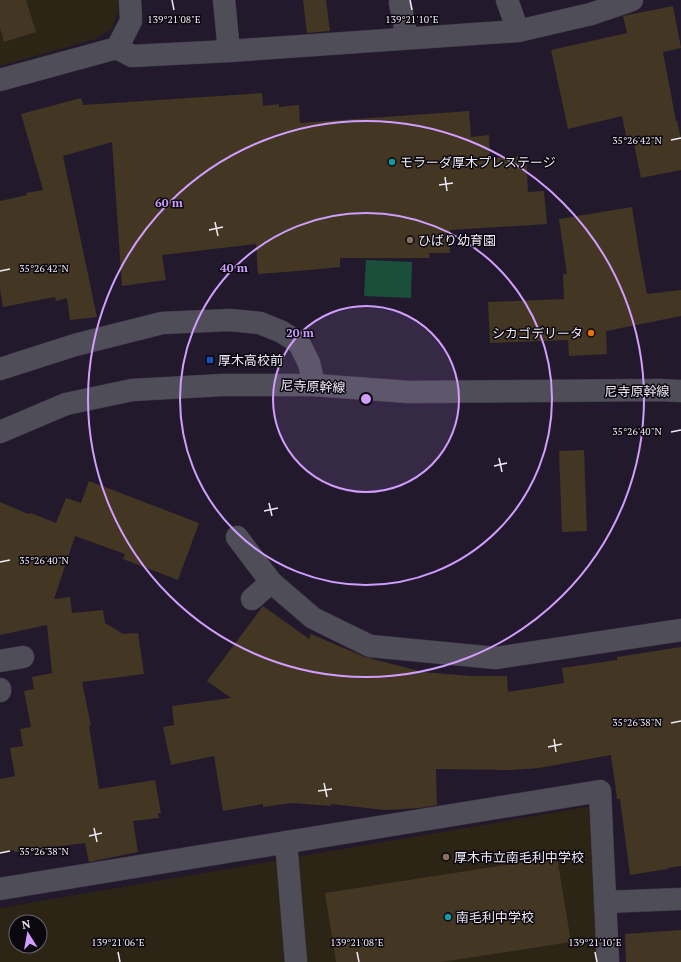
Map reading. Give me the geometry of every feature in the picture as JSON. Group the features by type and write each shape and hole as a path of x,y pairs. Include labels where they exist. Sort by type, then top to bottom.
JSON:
{"street":[{"path":"117,48 131,21 130,0"},
{"path":"224,0 229,51"},
{"path":"507,0 518,31"},
{"path":"0,80 117,48 132,56 229,51 518,31 591,14 632,0"},
{"path":"400,2 407,38"},
{"path":"0,369 75,345 162,323 230,320 260,323 282,332 299,343 309,363 314,385"},
{"name":"尼寺原幹線","path":"0,432 66,404 132,390 223,385 314,385 409,392 681,391"},
{"path":"237,537 272,582 313,618 370,646 496,658 681,630"},
{"path":"252,599 272,582"},
{"path":"0,661 24,657"},
{"path":"0,889 600,791 608,962"},
{"path":"286,842 296,962"},
{"path":"605,902 681,900"}],"shaded area":[{"path":"0,0 119,0 120,4 112,29 95,39 0,66"},
{"name":"厚木市立南毛利中学校","path":"593,806 601,962 0,962 0,908"}],"green space":[{"path":"366,260 412,262 411,298 364,296"}],"building":[{"path":"0,0 26,0 36,32 4,42 0,28"},
{"path":"303,0 326,0 330,31 307,33"},
{"path":"673,6 681,48 663,52 676,121 681,139 681,170 641,178 633,139 627,140 622,116 568,129 551,50 627,33 623,16"},
{"path":"262,93 263,106 279,104 279,107 299,105 300,123 469,111 471,137 489,135 490,158 526,156 528,192 544,191 547,224 450,230 450,253 429,253 430,258 340,258 340,267 298,271 258,274 256,244 162,255 166,280 122,286 112,142 63,156 97,317 70,320 67,298 56,301 55,297 3,307 0,289 0,201 27,195 26,193 43,190 21,114 81,98 83,105"},
{"path":"632,207 647,294 681,290 681,316 606,331 607,354 569,356 568,340 490,343 488,302 564,299 563,274 567,274 559,219"},
{"path":"584,450 587,531 562,532 559,451"},
{"path":"89,481 199,523 178,580 123,559 125,554 75,536 54,599 70,597 72,613 103,610 105,623 123,634 138,633 144,674 82,682 91,726 89,726 99,789 155,780 161,813 158,813 159,818 133,821 138,852 89,862 85,843 14,852 14,850 0,852 0,779 15,776 10,748 23,746 20,729 31,727 24,691 34,689 32,677 52,673 47,625 0,635 0,502 28,514 31,513 56,523 66,498 81,503"},
{"path":"263,606 309,639 311,634 365,657 423,672 470,676 507,676 508,692 564,683 562,668 617,660 617,657 681,647 681,866 630,875 620,799 617,799 611,755 539,768 512,770 436,769 437,805 420,808 385,810 331,804 331,806 292,803 263,807 263,804 223,811 214,756 171,765 163,727 174,725 172,706 231,698 207,681"},
{"name":"南毛利中学校","path":"557,857 571,942 441,962 336,962 325,893"},
{"path":"681,930 681,962 626,962 625,934"}],"place":[{"name":"モラーダ厚木プレステージ","path":"392,162"},
{"name":"ひばり幼育園","path":"410,240"},
{"name":"シカゴデリータ","path":"591,333"},
{"name":"厚木高校前","path":"210,360"},
{"name":"厚木市立南毛利中学校","path":"446,857"},
{"name":"南毛利中学校","path":"448,917"}]}
